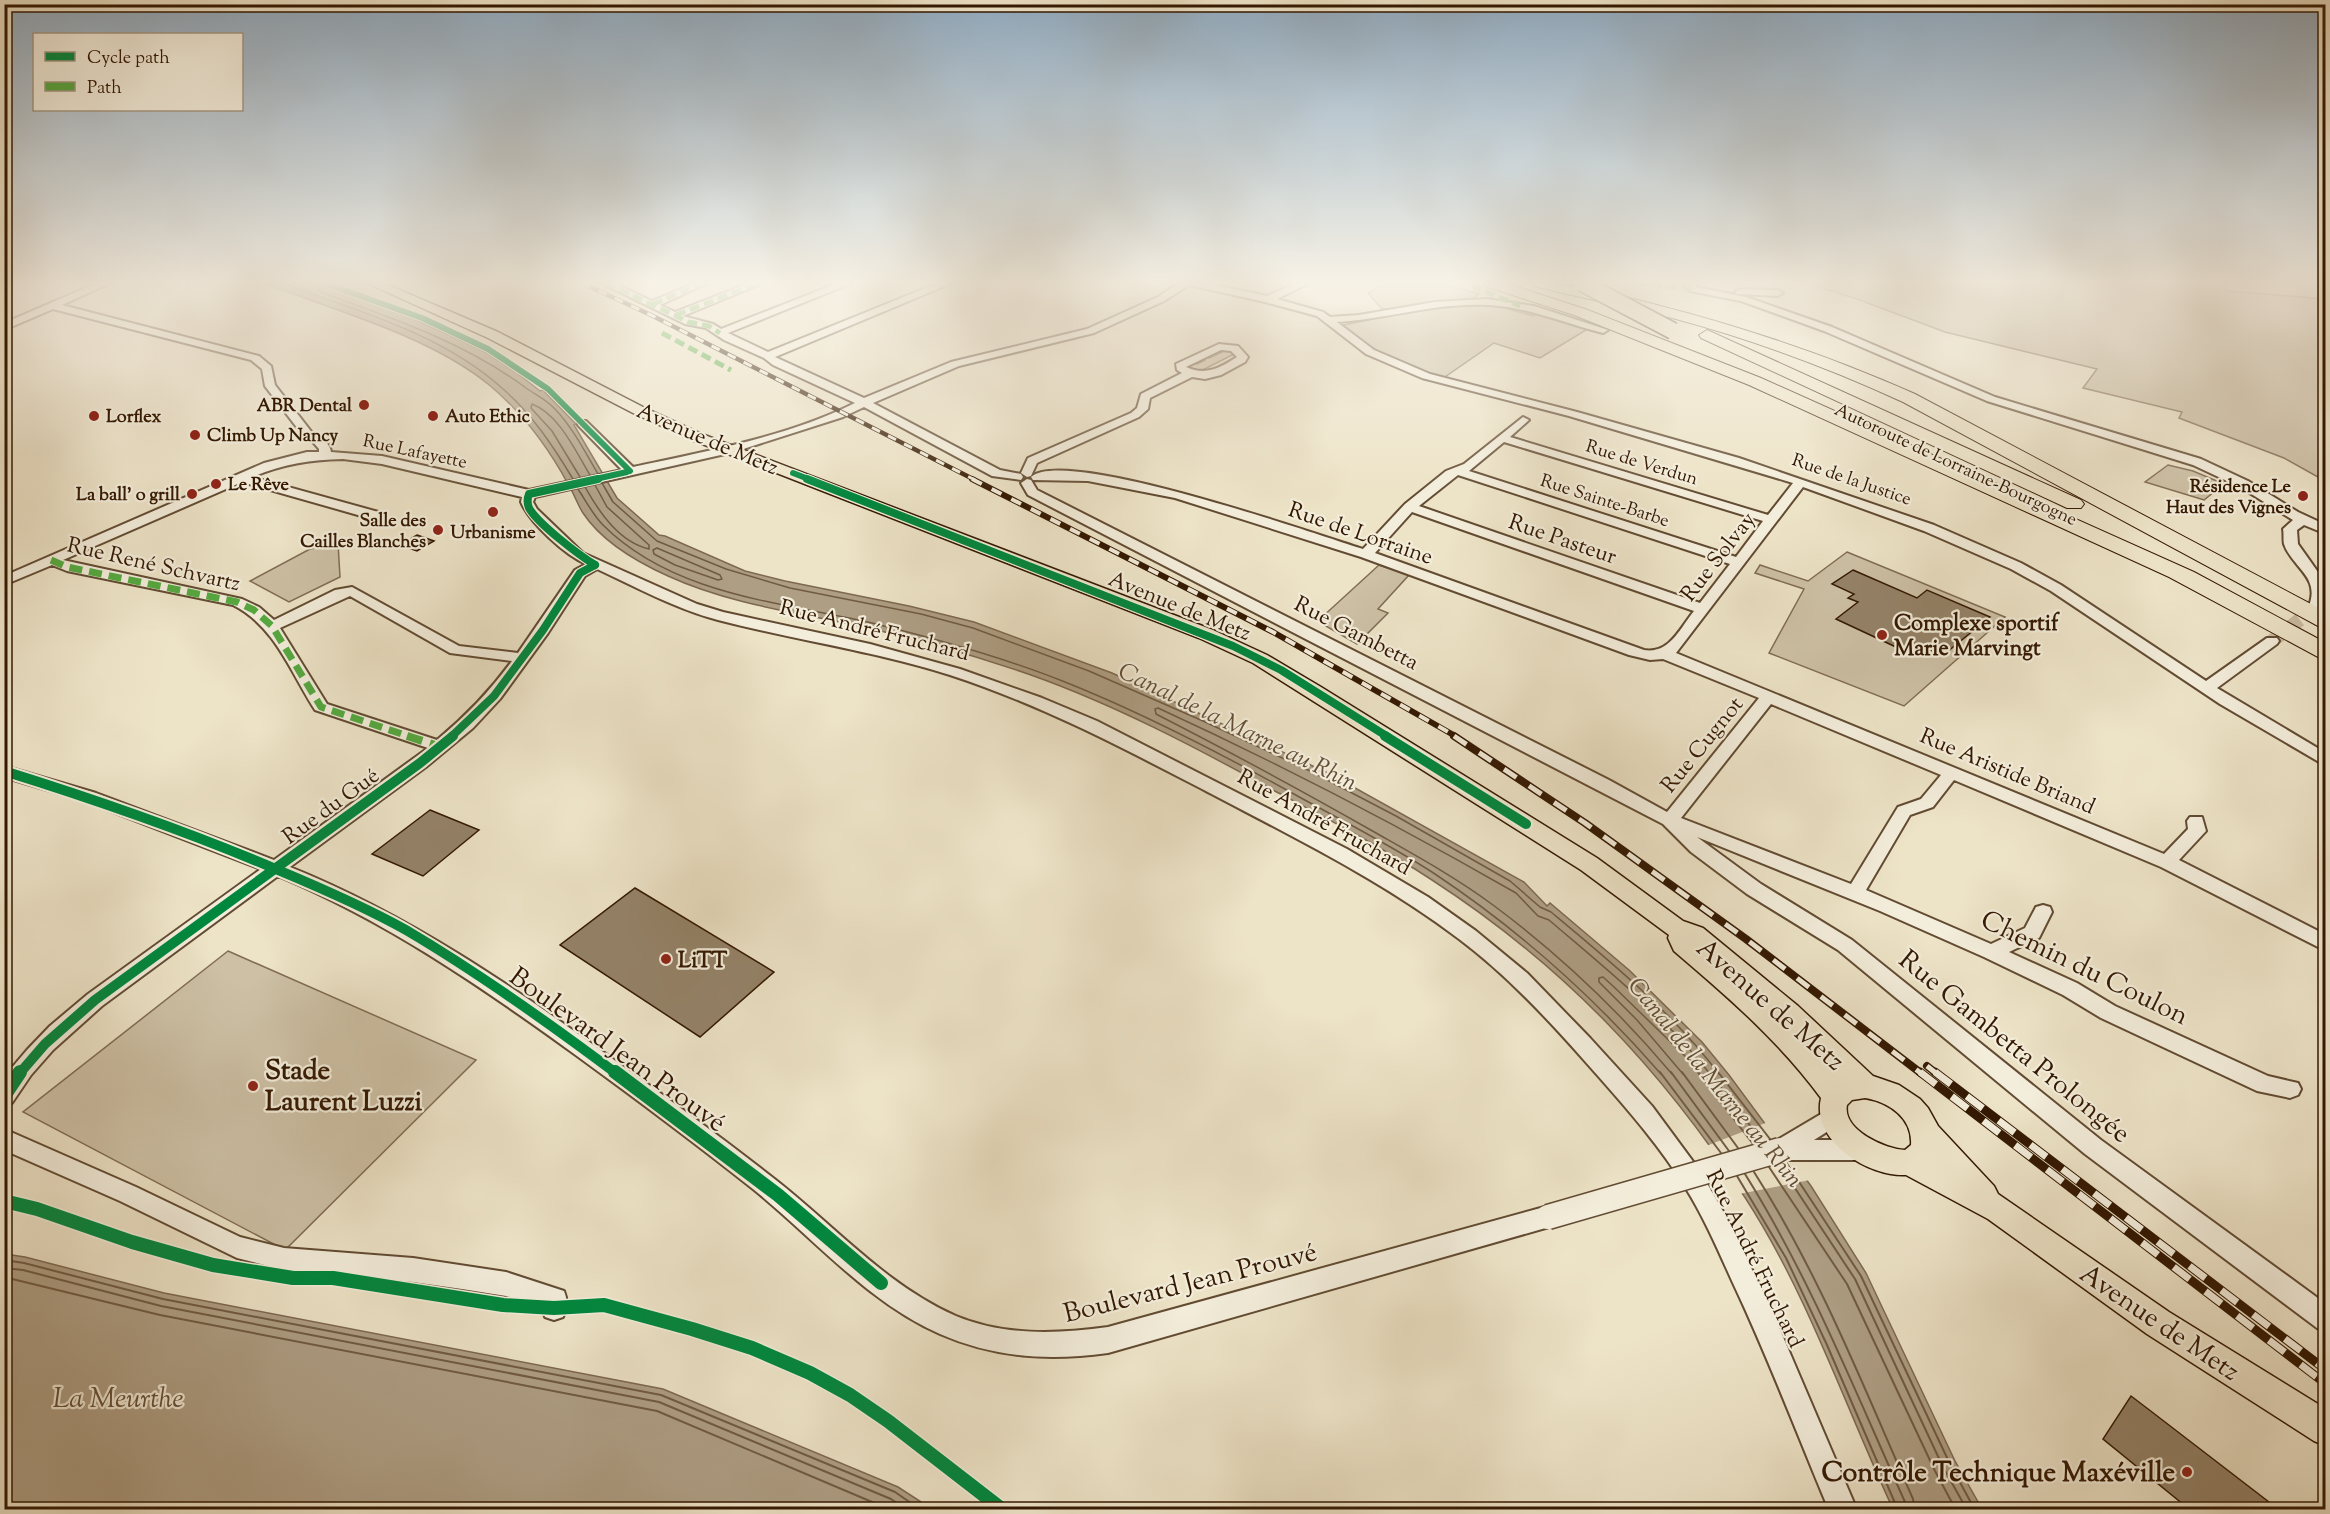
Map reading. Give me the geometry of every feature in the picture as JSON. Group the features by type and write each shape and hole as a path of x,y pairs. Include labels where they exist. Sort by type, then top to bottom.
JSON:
{"highway":[{"path":"1686,354 1982,484 2106,544 2186,577"},
{"name":"Autoroute de Lorraine-Bourgogne","path":"1722,354 1972,470 2186,577 2325,652"},
{"name":"Autoroute de Lorraine-Bourgogne","path":"1747,354 2094,514 2325,632"},
{"path":"1807,354 1848,370 1928,408 2320,614"}],"main road":[{"name":"Avenue de Metz","path":"532,354 669,425 1206,634 1260,659 1456,779 1589,864 1674,927 1694,935 1719,953 1789,1013 1865,1086"},
{"name":"Avenue de Metz","path":"1674,927 1683,944 1784,1033 1816,1068 1834,1106"},
{"path":"1865,1086 1881,1089 1912,1108 1922,1121 1927,1134 1927,1147 1920,1156 1909,1162 1884,1160 1859,1150 1846,1139 1838,1128 1834,1106 1843,1090 1865,1086"},
{"name":"Avenue de Metz","path":"1927,1134 1998,1209"},
{"name":"Avenue de Metz","path":"1909,1162 1998,1209 2158,1323 2325,1429"}],"street":[{"path":"238,354 255,358 267,369 270,386 309,436 316,439 325,450 324,455"},
{"name":"Rue Gambetta","path":"763,354 777,363 863,402 996,473 1027,477 1032,492 1670,820"},
{"path":"768,356 774,354"},
{"name":"Rue Lafayette","path":"4,581 241,478 292,459 324,455 382,460 529,494 730,449 838,415 863,402 972,359 995,354"},
{"path":"1204,354 1180,366 1182,370 1201,377 1212,376 1241,360 1243,357 1240,354"},
{"name":"Rue de la Justice","path":"1374,354 1418,374 1626,429 1800,482 1903,518 2025,570 2064,592 2278,734 2325,761"},
{"path":"1885,354 1991,399 2197,462 2244,484 2304,521 2325,530"},
{"path":"1027,477 1032,461 1136,415 1142,409 1145,396 1191,374"},
{"path":"1366,554 1410,507 1450,474 1460,472 1523,420"},
{"path":"582,423 630,471"},
{"path":"292,459 309,436"},
{"name":"Rue de Verdun","path":"1502,438 1772,520"},
{"name":"Rue Sainte-Barbe","path":"1460,472 1739,562"},
{"name":"Rue de Lorraine","path":"1027,477 1067,476 1162,490 1366,554 1634,652 1656,656 1665,654"},
{"path":"241,478 377,516"},
{"name":"Rue Solvay","path":"1665,654 1673,648 1800,482"},
{"name":"Rue André Fruchard","path":"529,494 527,502 531,511 574,552 595,565 692,607 720,616 870,648 955,672 1036,701 1119,739 1341,854 1421,902 1462,931 1520,979 1583,1044 1644,1113 1692,1178 1716,1221 1759,1311 1844,1509"},
{"name":"Rue Pasteur","path":"1410,507 1703,609"},
{"path":"2304,521 2290,529 2289,537 2320,589 2320,614"},
{"name":"Rue René Schvartz","path":"51,561 67,567 237,602 254,610 272,626 321,707 441,747"},
{"name":"Rue du Gué","path":"4,1096 18,1075 48,1040 80,1012 441,747 494,696 580,573 595,565"},
{"path":"272,626 340,593 352,591 455,650 521,658"},
{"path":"2206,688 2272,641"},
{"name":"Rue Aristide Briand","path":"1665,654 2167,862 2325,944"},
{"name":"Rue Cugnot","path":"1670,820 1768,697"},
{"name":"Boulevard Jean Prouvé","path":"4,771 109,804 277,868 405,930 552,1025 778,1196 881,1283 918,1309 946,1324 977,1335 1032,1346 1069,1346 1108,1340 1780,1150 1859,1150"},
{"path":"1855,893 1904,812 1927,803 1951,773"},
{"name":"Chemin du Coulon","path":"1670,820 1855,893 1991,952 2070,989 2108,1012 2255,1080 2273,1088 2290,1089"},
{"name":"Rue Gambetta Prolongée","path":"1670,820 1697,848 1754,889 1845,945 2093,1147 2325,1318"},
{"path":"2167,862 2197,831 2196,821"},
{"path":"1991,952 2032,933 2043,912"},
{"name":"Boulevard Jean Prouvé","path":"1780,1150 1834,1106"},
{"path":"4,1139 128,1194 237,1247 284,1259 413,1270 506,1284 555,1299 554,1308"}],"shaded area":[{"path":"1218,354 1235,354 1197,373 1185,366 1196,360 1197,364 1205,360 1204,356 1208,355 1209,358"},
{"path":"1382,354 1479,354 1442,379"},
{"path":"1527,354 1547,354 1540,358"},
{"path":"2034,354 2325,354 2325,481 2284,458 2179,418 2182,412 2083,388 2097,369"},
{"path":"2168,465 2193,471 2224,484 2204,500 2145,482"},
{"path":"338,543 340,577 289,602 250,581 310,549"},
{"name":"Complexe sportif Marie Marvingt","path":"1847,552 2005,617 1904,706 1769,653 1804,589 1755,573 1760,565 1808,581"},
{"path":"1379,565 1409,575 1378,609 1388,613 1357,644 1324,625 1328,622 1321,618"},
{"name":"Stade Laurent Luzzi","path":"228,951 476,1060 285,1250 23,1112"}],"water":[{"name":"Canal de la Marne au Rhin","path":"441,354 488,354 540,391 543,390 576,424 574,425 617,498 659,535 745,571 974,622 1112,673 1330,774 1524,882 1547,906 1550,903 1629,970 1702,1042 1811,1186 1866,1273 1955,1461 1982,1509 1893,1509 1825,1351 1788,1273 1746,1199 1713,1151 1680,1106 1606,1022 1567,984 1480,913 1432,880 1354,833 1124,713 1062,687 943,647 855,625 736,600 690,585 644,564 621,550 600,533 581,510 543,443 523,418 488,384"},
{"name":"La Meurthe","path":"5,1254 25,1257 164,1293 663,1389 898,1487 932,1509 5,1509"}],"pier":[{"path":"1768,1122 1810,1180 1739,1194 1706,1146"}],"building":[{"path":"417,535 434,541 417,551 400,545"},
{"path":"1853,570 1917,598 1927,590 1990,617 1942,656 1929,649 1922,655 1914,651 1911,654 1836,619 1858,602 1848,598 1854,594 1832,584"},
{"path":"430,810 479,830 423,876 372,854"},
{"name":"LiTT","path":"635,888 774,972 700,1037 560,945"},
{"name":"Contrôle Technique Maxéville","path":"2131,1396 2278,1509 2189,1509 2103,1439"}],"tunnel":[{"path":"2272,641 2315,608"}],"railway":[{"path":"727,354 975,480"},
{"path":"972,479 1273,632 1457,737"},
{"path":"1454,736 1585,823 1746,939 1922,1074"},
{"path":"1927,1066 1937,1074"},
{"path":"1920,1072 2326,1384"},
{"path":"1935,1072 2326,1370"}],"marked path":[{"path":"701,354 731,370"},
{"path":"51,560 67,567 237,602 254,610 272,626 321,707 441,747"}],"cycle path":[{"path":"495,354 548,389 630,471"},
{"path":"595,565 574,552 531,511 527,503 528,496 627,472"},
{"path":"793,473 1233,646 1281,670 1526,824"},
{"path":"4,1096 34,1056 57,1032 95,1000 420,763 467,724 494,696 543,630 580,573 595,565"},
{"path":"4,771 109,804 234,851 326,890 405,930 552,1025 778,1195 881,1283"},
{"path":"4,1201 37,1209 132,1242 213,1265 293,1278 333,1278 503,1305 554,1308 604,1305 692,1329 752,1348 810,1373 850,1395 888,1421 1003,1510"}],"place":[{"name":"ABR Dental","path":"364,405"},
{"name":"Lorflex","path":"94,416"},
{"name":"Auto Ethic","path":"433,416"},
{"name":"Climb Up Nancy","path":"195,435"},
{"name":"Le Rêve","path":"216,484"},
{"name":"La ball' o grill","path":"192,494"},
{"name":"Résidence Le Haut des Vignes","path":"2303,496"},
{"name":"Urbanisme","path":"493,512"},
{"name":"Salle des Cailles Blanches","path":"438,530"},
{"name":"Complexe sportif Marie Marvingt","path":"1882,635"},
{"name":"LiTT","path":"666,959"},
{"name":"Stade Laurent Luzzi","path":"253,1086"},
{"name":"Contrôle Technique Maxéville","path":"2187,1472"}]}
